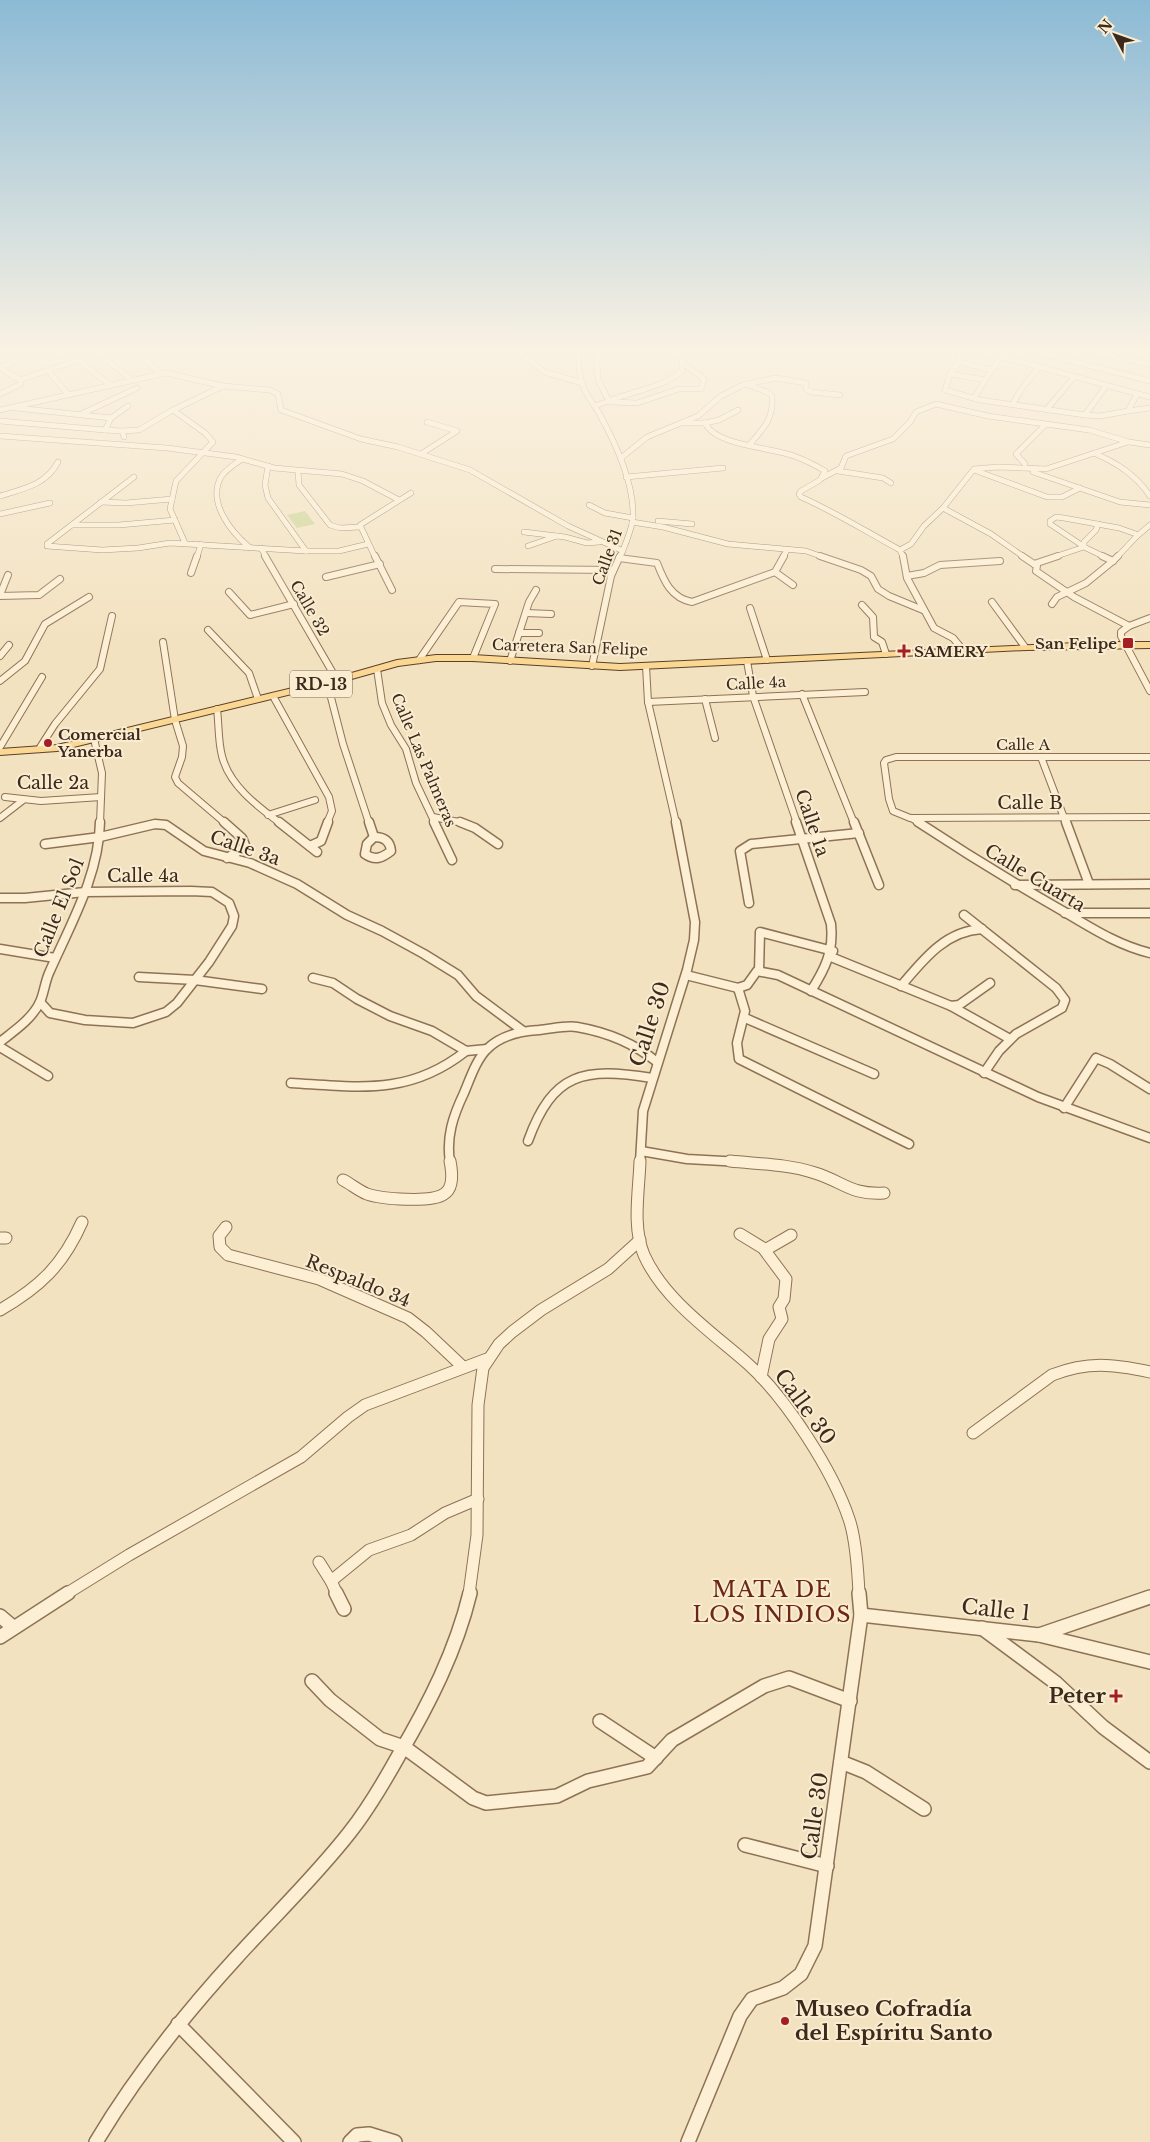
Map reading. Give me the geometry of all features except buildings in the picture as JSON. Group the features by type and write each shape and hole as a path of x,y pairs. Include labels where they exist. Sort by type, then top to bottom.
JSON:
{"main road":[{"name":"Carretera San Felipe","path":"0,752 57,748 418,660 473,658 592,666 646,666 963,650 1150,645"}],"street":[{"path":"139,447 242,459 298,471 342,474 363,481 399,500"},
{"path":"185,543 170,508 176,481 208,447"},
{"path":"393,447 470,470 568,526 623,551"},
{"path":"421,454 432,447"},
{"name":"Calle 31","path":"592,666 613,570 623,551 632,520 631,497 621,458 615,447"},
{"path":"621,458 637,447"},
{"path":"760,447 810,462 825,471 822,478"},
{"path":"870,447 846,456 845,465 838,471 822,478 799,494 801,497 829,508 849,523 900,550 907,576 934,628 953,638 963,650"},
{"path":"1023,447 1016,454 1023,466 1120,502 1150,505"},
{"path":"900,550 911,544 924,526 943,508 974,470 1023,466 1046,469 1113,447"},
{"path":"1094,453 1116,464 1136,478 1147,488 1150,496"},
{"path":"242,459 221,477 216,495 222,513 241,541 250,548"},
{"path":"0,496 45,480 55,470 58,462"},
{"path":"268,466 265,485 268,498 306,551"},
{"path":"626,477 723,468"},
{"path":"974,470 1047,497 1062,497 1080,488"},
{"path":"298,471 299,485 330,525 340,528 360,527 360,525 411,494"},
{"path":"838,471 883,478 890,483"},
{"path":"134,477 72,524 47,544 47,546 102,550 185,543 306,551 339,551 368,544"},
{"path":"101,502 126,503 172,499"},
{"path":"0,514 50,503"},
{"path":"589,506 605,513 728,544 806,551 861,570 871,576 878,589 889,596 923,610"},
{"path":"943,508 991,534 1037,566 1036,571 1067,592 1129,626"},
{"path":"1113,561 1084,547 1050,524 1050,521 1056,517 1098,524 1119,528 1137,536"},
{"path":"72,524 119,525 175,520"},
{"path":"648,523 666,521 692,524"},
{"path":"1084,547 1084,542 1096,530 1098,524"},
{"path":"1052,604 1057,598 1086,583 1113,561 1150,525"},
{"path":"360,527 392,590"},
{"path":"524,532 558,536 587,543 602,542"},
{"path":"528,546 558,536"},
{"path":"191,573 201,544"},
{"path":"1034,564 1084,547"},
{"name":"Calle 32","path":"261,548 294,604 332,681 343,744 374,837"},
{"path":"619,558 657,563 666,585 676,595 689,602 775,572 787,550"},
{"path":"907,576 924,573 940,565 1000,561"},
{"path":"326,577 380,564"},
{"path":"495,569 613,570"},
{"path":"775,572 793,585"},
{"path":"8,575 0,595 39,595 60,579"},
{"path":"510,661 529,602 536,590"},
{"path":"229,592 250,615 294,604"},
{"path":"0,681 25,661 45,624 89,597"},
{"path":"418,660 459,602 495,604 473,658"},
{"path":"992,602 1025,648"},
{"path":"862,605 873,617 874,637 882,642 886,654"},
{"path":"750,608 767,660"},
{"path":"526,613 552,614"},
{"path":"39,749 55,724 100,670 112,616"},
{"path":"1150,618 1129,626 1121,632 1125,645 1150,691"},
{"path":"208,630 228,648 249,673 258,699"},
{"path":"519,633 539,634"},
{"path":"162,642 175,720 183,746 176,777 178,783 231,827 245,845 242,851 227,858"},
{"path":"0,656 9,645"},
{"name":"Calle 1a","path":"746,661 753,696 831,924 832,954"},
{"name":"Calle 30","path":"646,666 648,702 692,902 694,940 686,975 642,1111 637,1226 640,1240 644,1256 667,1291 710,1333 772,1387 816,1452 834,1483 850,1520 858,1574 861,1615 815,1946 808,1963 800,1974 783,1988 752,1999 740,2016 688,2142"},
{"name":"Calle Las Palmeras","path":"377,669 382,703 391,725 406,749 416,783 452,860"},
{"path":"0,747 42,677"},
{"name":"Calle 4a","path":"648,702 865,692"},
{"path":"802,694 879,885"},
{"path":"273,696 329,796 332,811 320,841 310,846"},
{"path":"705,699 715,738"},
{"path":"217,709 223,760 232,777 249,797 268,814 317,852"},
{"name":"Calle El Sol","path":"0,1042 22,1025 40,1002 46,980 85,892 94,866 100,837 102,773 94,739"},
{"name":"Calle A","path":"896,757 1150,757"},
{"name":"Calle Cuarta","path":"896,757 886,760 884,763 889,798 893,810 910,818 1015,885 1064,913 1130,947 1150,953"},
{"path":"1041,757 1089,884"},
{"name":"Calle 2a","path":"5,797 22,801 78,800 102,797"},
{"path":"268,814 315,800"},
{"path":"0,818 22,801"},
{"path":"432,817 458,821 477,827 498,844"},
{"name":"Calle B","path":"910,818 1150,817"},
{"name":"Calle 3a","path":"45,844 100,837 155,824 166,825 204,851 261,867 297,884 347,915 405,943 458,975 476,996 523,1031"},
{"path":"749,903 740,851 744,847 751,844 859,833"},
{"path":"1015,885 1150,884"},
{"name":"Calle 4a","path":"0,898 25,898 85,892 212,892 230,903 234,916 232,926"},
{"path":"1064,913 1150,913"},
{"path":"964,915 1050,983 1063,995 1065,1000 1062,1008 1024,1028 1010,1039 984,1073"},
{"path":"40,1002 50,1012 65,1016 133,1023 152,1019 166,1012 177,1003 232,926"},
{"path":"902,986 931,953 953,937 965,930 982,929"},
{"path":"686,975 738,988 747,985 759,971 760,932 832,954 951,1006 1010,1039"},
{"path":"0,948 55,958"},
{"path":"811,991 832,954"},
{"path":"759,971 778,976 984,1073 1064,1108 1150,1138"},
{"path":"139,977 195,980 262,989"},
{"path":"313,978 333,983 390,1016 432,1031 466,1051 487,1049"},
{"path":"951,1006 958,1005 990,983"},
{"path":"738,988 743,998 745,1018 736,1052 739,1059 909,1144"},
{"path":"745,1018 874,1074"},
{"path":"343,1180 367,1194 382,1198 413,1200 438,1197 444,1194 450,1186 452,1171 448,1149 452,1119 487,1049 508,1035 523,1031 576,1027 615,1038 641,1049 657,1062"},
{"path":"0,1047 48,1076"},
{"path":"291,1083 379,1088 402,1084 453,1064 466,1051"},
{"path":"1064,1108 1096,1058 1110,1064 1150,1089"},
{"path":"528,1141 533,1122 539,1110 549,1096 569,1080 587,1074 612,1072 652,1078"},
{"path":"641,1150 687,1159 728,1161 800,1169 816,1173 852,1190 866,1194 884,1194"},
{"path":"0,1310 29,1293 57,1267 73,1244 82,1222"},
{"name":"Respaldo 34","path":"226,1227 219,1236 220,1247 228,1255 319,1279 408,1318 464,1367"},
{"path":"740,1234 764,1250 786,1279 784,1300 779,1307 782,1319 771,1332 761,1377"},
{"path":"764,1250 791,1235"},
{"path":"96,2142 108,2119 178,2024 231,1963 303,1886 362,1816 404,1747 438,1681 458,1635 469,1602 475,1560 478,1499 479,1382 486,1359 506,1337 525,1321 607,1271 640,1240"},
{"path":"0,1636 13,1626 130,1555 301,1457 350,1413 365,1405 486,1359"},
{"path":"973,1433 1052,1375 1064,1370 1101,1363 1150,1372"},
{"path":"331,1581 369,1550 411,1535 445,1513 478,1499"},
{"path":"319,1562 331,1581 344,1609"},
{"name":"Calle 1","path":"861,1615 1039,1635 1150,1597"},
{"path":"0,1616 13,1626"},
{"path":"982,1628 1056,1683 1103,1727 1150,1762"},
{"path":"1039,1635 1150,1662"},
{"path":"312,1681 330,1700 380,1739 404,1747 473,1798 486,1803 557,1796 588,1781 647,1766 672,1740 764,1686 789,1678 850,1701"},
{"path":"600,1721 656,1758"},
{"path":"842,1762 866,1772 924,1808"},
{"path":"745,1845 827,1866"},
{"path":"178,2024 294,2142"},
{"path":"350,2142 357,2135 369,2134 395,2142"}],"green space":[{"path":"305,511 315,524 297,528 287,515"}],"place":[{"name":"San Felipe","path":"1128,643"},
{"name":"SAMERY","path":"904,651"},
{"name":"Comercial Yanerba","path":"48,743"},
{"name":"Peter","path":"1116,1696"},
{"name":"Museo Cofradía del Espíritu Santo","path":"785,2021"}],"district":[{"name":"MATA DE LOS INDIOS","path":"772,1602"}]}
